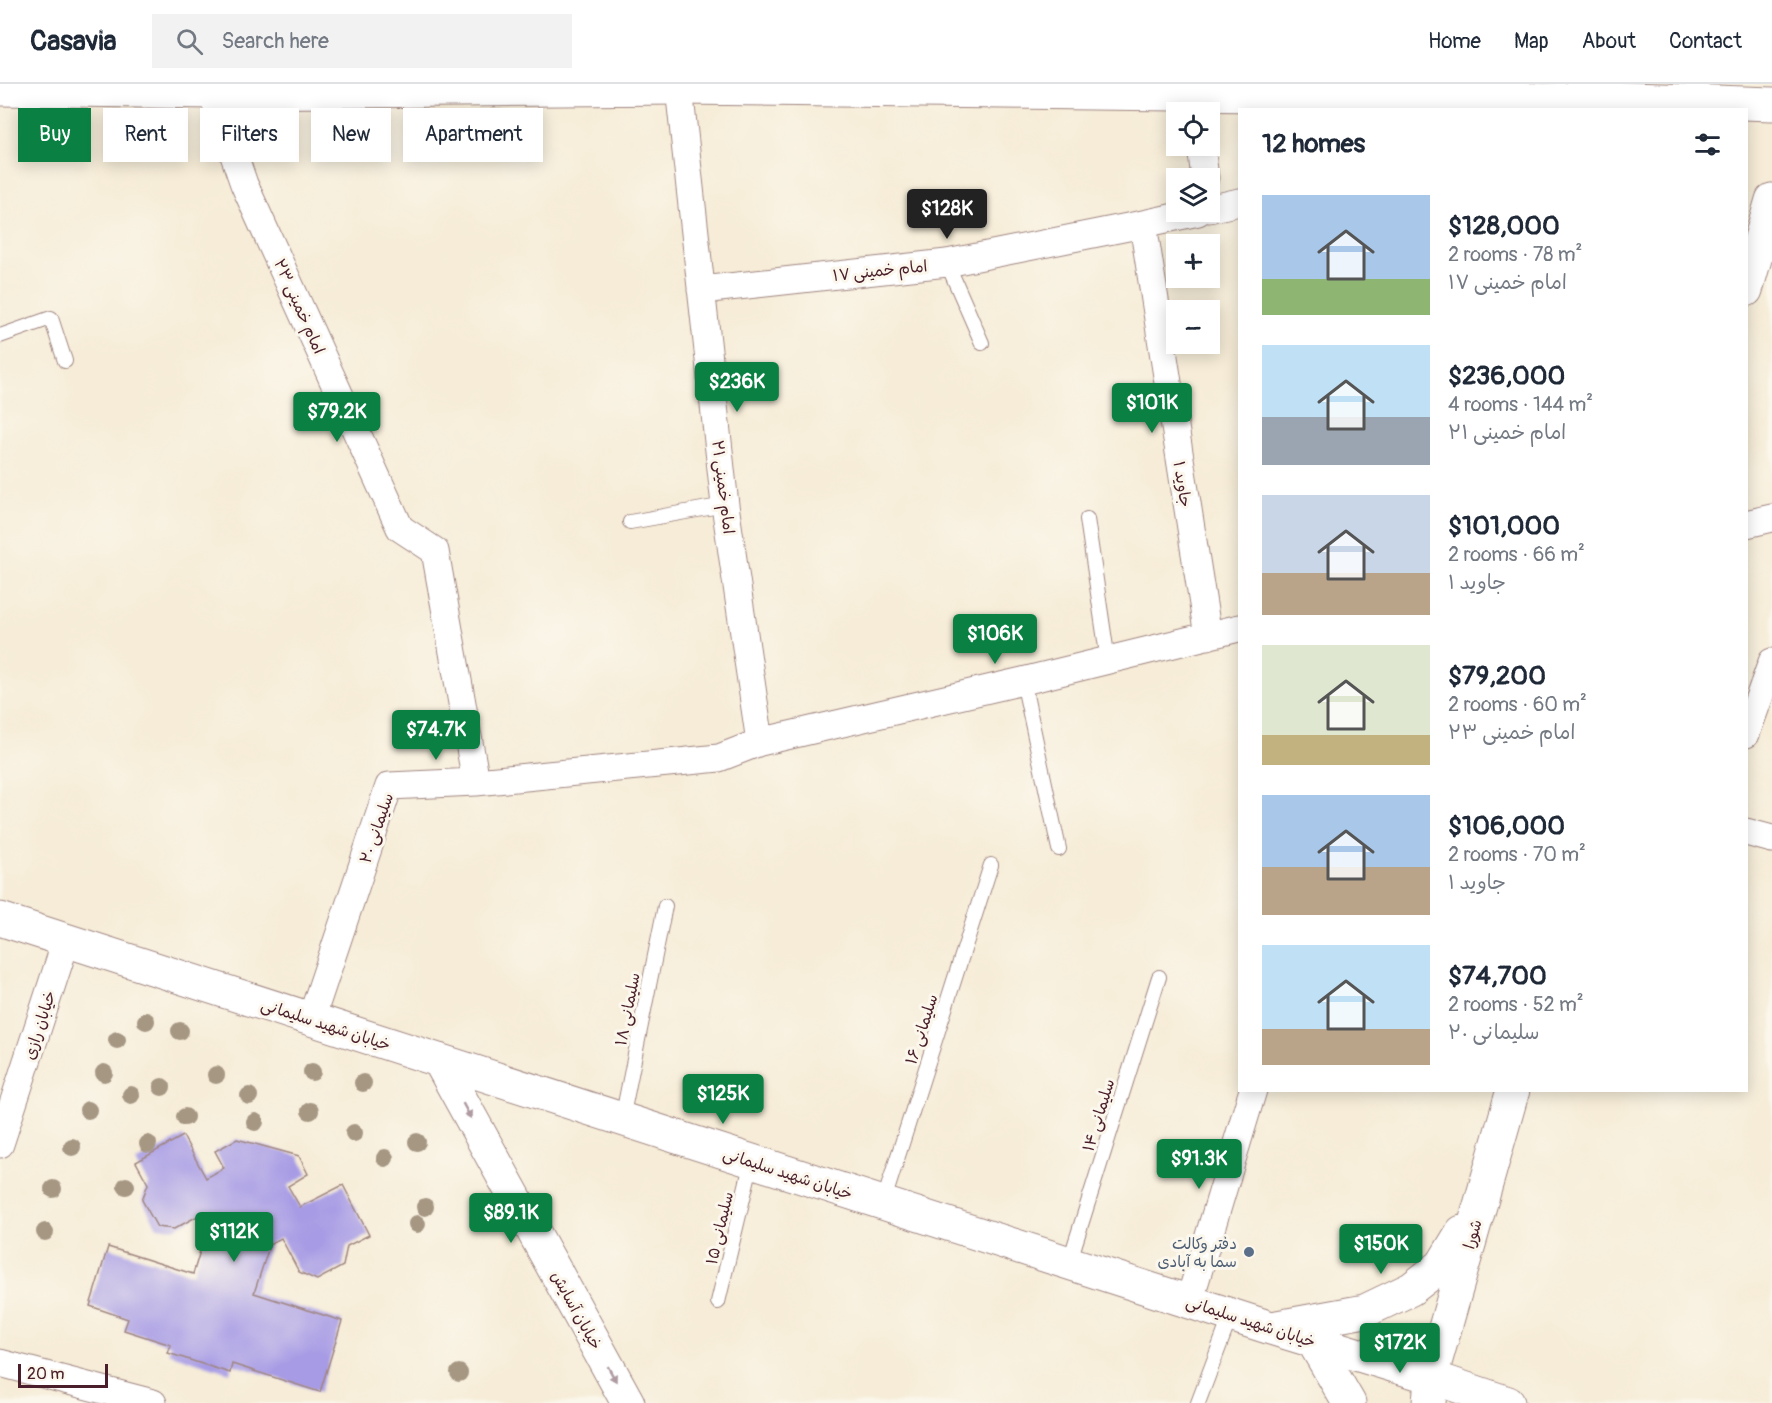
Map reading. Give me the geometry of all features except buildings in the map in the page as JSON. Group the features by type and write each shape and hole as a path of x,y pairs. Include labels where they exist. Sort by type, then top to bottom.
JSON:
{"main road":[{"path":"0,89 679,88 1494,104 1604,98 1772,104"},
{"path":"1604,98 1634,108"},
{"path":"1748,281 1772,200"},
{"path":"1748,285 1772,254"},
{"name":"خیابان شهید سلیمانی","path":"0,919 1313,1341 1430,1390 1508,1403"},
{"name":"خیابان آسایش","path":"439,1060 628,1403"},
{"name":"شورا","path":"1411,1403 1430,1390 1480,1202 1512,1092"},
{"path":"1271,1328 1365,1311 1411,1289 1442,1265 1480,1202"},
{"path":"1313,1341 1349,1403"}],"street":[{"name":"امام خمینی ۲۱","path":"679,88 725,505 760,742"},
{"name":"امام خمینی ۲۳","path":"197,90 244,184 400,528 435,551 476,782"},
{"path":"1220,206 1238,202"},
{"name":"امام خمینی ۱۷","path":"701,290 947,263 1166,219"},
{"name":"جاوید ۱","path":"1143,224 1208,636"},
{"path":"1748,524 1772,518"},
{"name":"سلیمانی ۲۰","path":"312,1019 389,786 476,782 719,758 760,742 1238,628"},
{"path":"1748,729 1772,663"},
{"path":"1748,833 1772,839"},
{"name":"خیابان رازی","path":"0,1143 66,941"},
{"path":"1189,1302 1252,1092"},
{"path":"0,1363 153,1403"}],"lane":[{"path":"947,263 982,343"},
{"path":"0,336 51,318 65,361"},
{"path":"630,522 725,505"},
{"path":"1087,519 1108,661"},
{"path":"1023,681 1059,849"},
{"name":"سلیمانی ۱۶","path":"883,1203 991,865"},
{"name":"سلیمانی ۱۸","path":"622,1119 664,906"},
{"name":"سلیمانی ۱۴","path":"1069,1263 1159,977"},
{"name":"سلیمانی ۱۵","path":"718,1302 752,1161"},
{"path":"1198,1403 1231,1315"}],"place":[{"name":"دفتر وکالت سما به آبادی","path":"1249,1252"}]}
